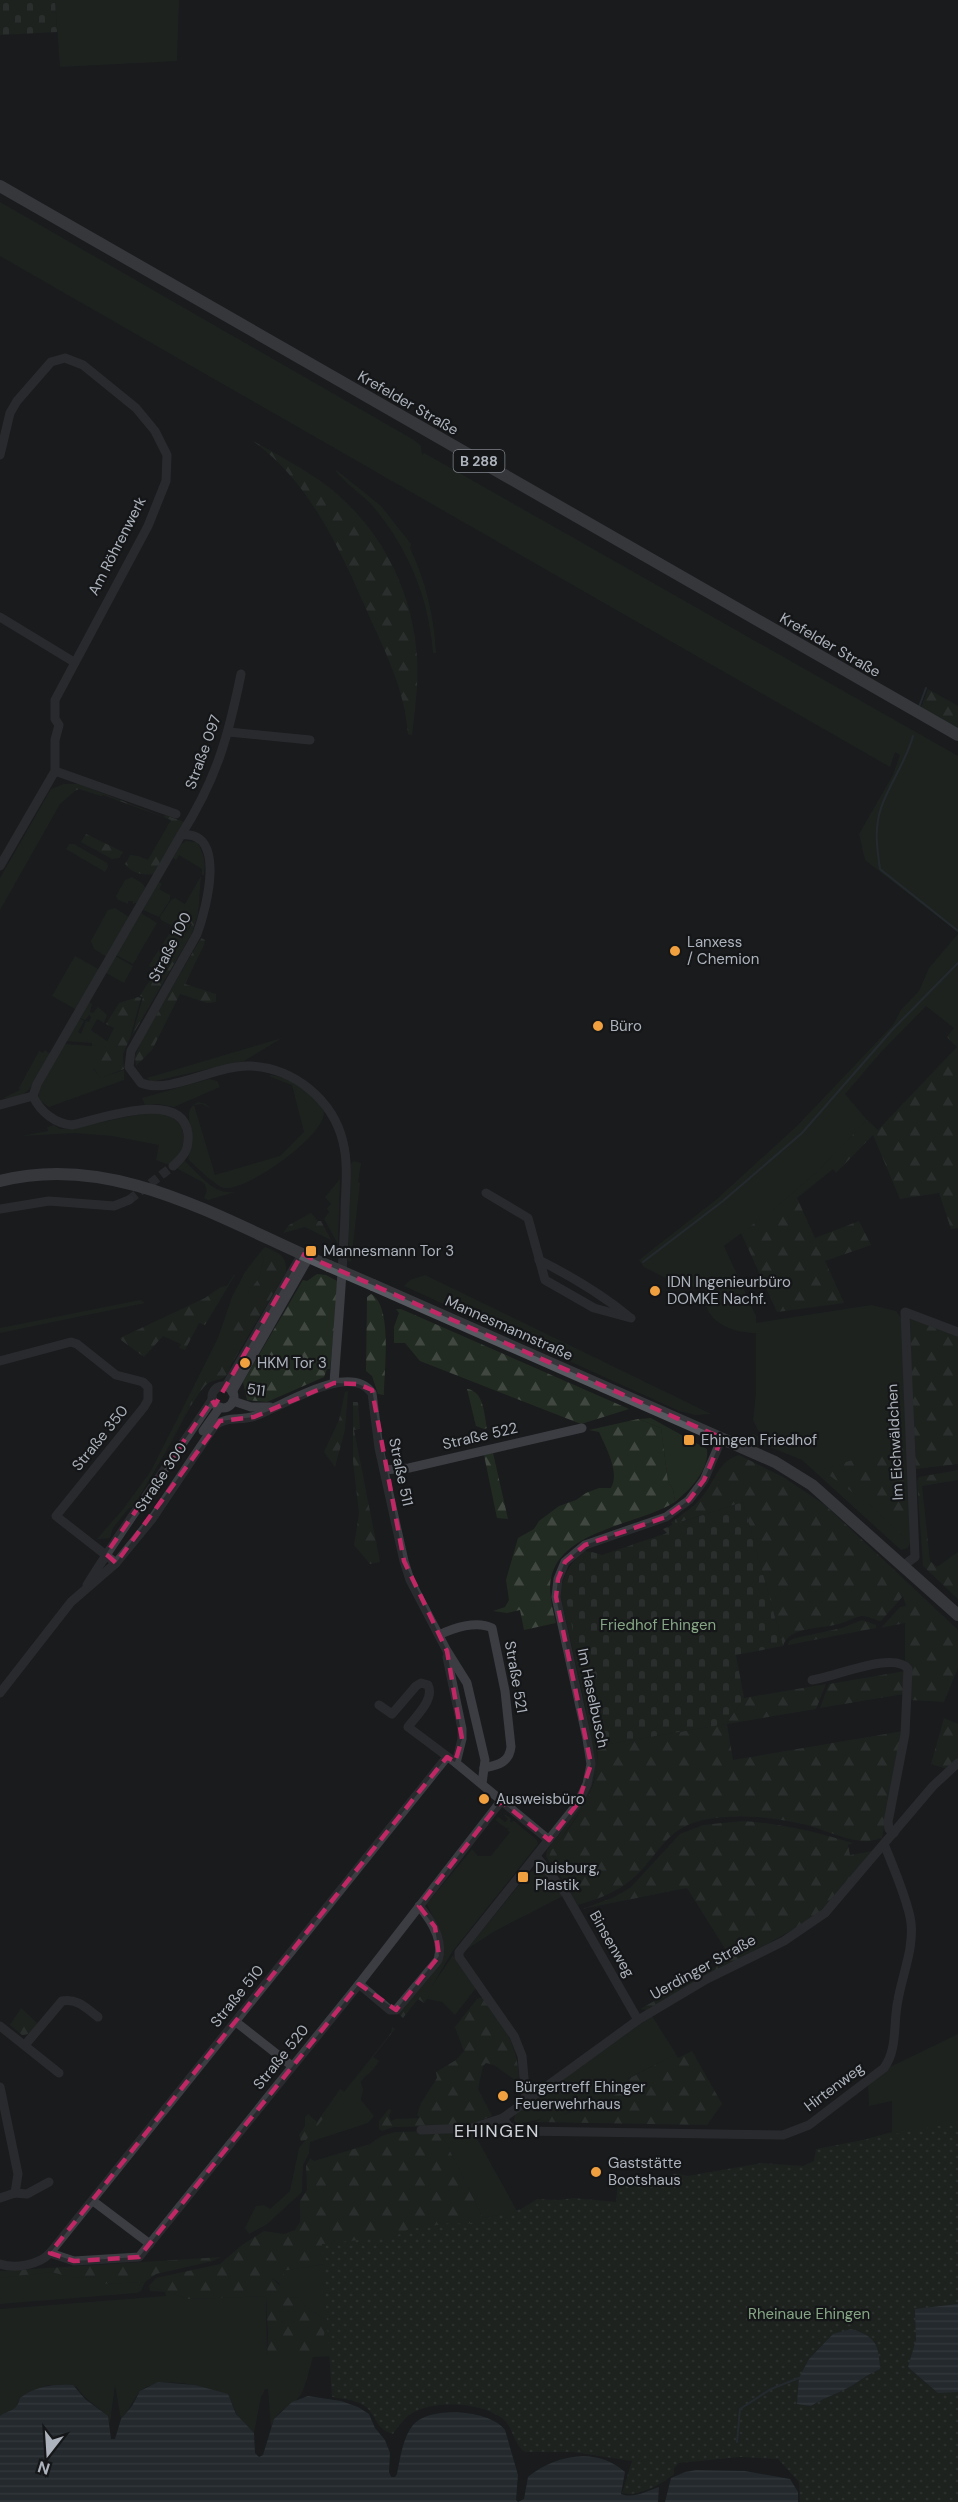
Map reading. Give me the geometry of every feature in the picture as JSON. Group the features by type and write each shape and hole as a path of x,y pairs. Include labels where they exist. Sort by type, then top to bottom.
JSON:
{"main road":[{"name":"Krefelder Straße","path":"0,186 958,735"},
{"name":"Krefelder Straße","path":"0,195 958,744"},
{"name":"Mannesmannstraße","path":"0,1181 55,1173 93,1176 135,1183 174,1197 775,1462 812,1485 958,1615"}],"street":[{"name":"Am Röhrenwerk","path":"0,455 10,413 17,400 51,362 65,358 73,359 83,365 136,408 155,431 167,454 165,481 148,526 55,700 55,719 59,725 55,740 55,771"},
{"path":"0,617 74,662"},
{"name":"Straße 097","path":"181,835 210,784 229,732 241,674"},
{"path":"229,732 310,740"},
{"path":"0,866 55,771 176,814"},
{"path":"33,1096 37,1084 181,835"},
{"name":"Straße 100","path":"181,835 196,836 202,839 209,851 210,861 203,916 197,934 131,1051 129,1067 141,1083 159,1087 234,1066 272,1069 290,1076 321,1099 332,1114 343,1142 346,1174 342,1284 334,1383"},
{"path":"0,1105 33,1096"},
{"path":"33,1096 49,1116 63,1125 155,1107 179,1116 187,1125 188,1145 185,1155 173,1166"},
{"path":"486,1193 528,1218 539,1260 545,1280 594,1308 631,1318 605,1297 568,1274 539,1260"},
{"path":"0,1209 48,1201 114,1206 129,1200"},
{"path":"216,1404 229,1406 230,1393 305,1256"},
{"name":"Im Eichwäldchen","path":"904,1565 915,1557 905,1312 958,1332"},
{"name":"Straße 350","path":"0,1361 72,1342 116,1375 143,1382 147,1387 148,1400 144,1407 56,1516 116,1563"},
{"name":"Straße 511","path":"276,1406 334,1383 358,1383 369,1388 372,1393 384,1470 410,1580 447,1651 467,1683 484,1760 482,1784"},
{"path":"168,1496 216,1404 212,1394 216,1388 230,1393"},
{"name":"511","path":"230,1393 251,1407 276,1406"},
{"name":"Straße 300","path":"84,1590 106,1554 216,1404"},
{"name":"Straße 300","path":"0,1693 71,1602 116,1563 168,1496 215,1425 231,1418 254,1417 276,1406"},
{"name":"Straße 522","path":"384,1470 409,1468 582,1428"},
{"name":"Im Haselbusch","path":"526,2100 522,2056 514,2036 459,1957 459,1952 578,1803 587,1784 591,1764 556,1597 558,1579 565,1562 585,1545 666,1517 689,1500 705,1480 722,1438"},
{"name":"Straße 521","path":"439,1635 451,1629 486,1625 492,1628 505,1691 512,1747 510,1754 502,1764 484,1768"},
{"name":"Straße 511","path":"447,1651 462,1729 456,1763"},
{"path":"812,1680 852,1668 896,1662 905,1665 908,1669 905,1734 888,1822 889,1829 894,1833"},
{"path":"380,1705 392,1714 416,1686 422,1683 428,1685 431,1691 430,1697 408,1727 456,1763 549,1840"},
{"name":"Straße 510","path":"50,2253 447,1756"},
{"name":"Uerdinger Straße","path":"421,2130 472,2128 503,2118 638,2020 707,1979 784,1941 825,1913 933,1786 958,1763"},
{"name":"Straße 520","path":"50,2253 74,2261 139,2257 359,1984 501,1801"},
{"name":"Hirtenweg","path":"503,2118 509,2127 522,2131 783,2135 809,2125 884,2068 891,2052 911,1920 884,1844"},
{"name":"Binsenweg","path":"536,1856 566,1894 638,2020"},
{"path":"359,1984 390,2010 396,2010 438,1960 435,1927 419,1906"},
{"path":"25,2045 62,2001 70,1999 79,2002 99,2018"},
{"path":"236,2022 292,2066"},
{"path":"0,2025 59,2073"},
{"path":"0,2087 18,2174 15,2193"},
{"path":"0,2198 15,2193 27,2194 49,2182"},
{"path":"93,2200 150,2244"},
{"path":"0,2264 34,2263 50,2253"}],"highlighted area":[{"path":"302,1254 722,1438 704,1480 689,1500 666,1517 585,1545 565,1562 558,1579 556,1597 591,1764 578,1803 549,1840 501,1801 419,1906 435,1927 439,1956 396,2010 359,1984 139,2257 74,2261 50,2253 447,1757 455,1762 462,1739 447,1651 404,1561 372,1390 358,1384 334,1383 254,1417 220,1421 116,1563 106,1554 212,1400 215,1405"}],"green space":[{"path":"0,0 55,0 57,32 0,35"},
{"path":"55,0 179,0 177,61 60,67"},
{"path":"0,202 414,440 421,446 422,455 424,453 958,756 958,932 865,860 859,834 893,775 900,755 895,752 890,767 0,256"},
{"path":"253,441 303,469 331,489 365,523 392,564 409,609 417,657 412,735 408,734 403,703 389,660 336,544 308,498 292,478 274,458"},
{"path":"335,469 381,506 411,544 410,548 428,599 436,653 433,653 431,632 421,592 405,554 395,536 370,503"},
{"path":"928,689 958,706 958,731 920,710"},
{"path":"64,784 79,784 75,791 60,804 0,910 0,878 51,789"},
{"path":"79,784 164,817 165,815 184,822 155,874 138,873 125,864 130,855 148,860 171,820 103,795 79,789 75,791"},
{"path":"86,834 123,852 119,858 112,859 81,842"},
{"path":"186,841 197,842 205,862 204,875 202,875 202,869 179,855 176,860 173,858 181,844"},
{"path":"69,844 74,844 107,863 105,872 66,849"},
{"path":"201,876 198,914 193,914 188,931 170,958 150,978 155,970 149,966 151,962 171,931 174,933 177,928 161,920 160,917 171,900 175,898 185,904"},
{"path":"132,877 145,888 138,902 133,904 133,901 128,901 128,904 118,900 116,896 125,880"},
{"path":"158,882 162,884 159,889 170,895 170,900 159,917 143,910"},
{"path":"115,908 129,917 107,957 94,949 91,941 108,910"},
{"path":"141,913 157,923 133,964 116,955"},
{"path":"190,914 198,914 192,933 132,1036 143,997 140,996 181,943 192,924 189,922 193,915"},
{"path":"958,934 958,1023 954,1028 926,1006 881,1052 845,1094 867,1120 818,1171 775,1208 724,1246 756,1316 756,1323 871,1305 896,1311 901,1318 908,1438 905,1443 823,1470 871,1506 910,1543 908,1548 901,1550 802,1460 758,1442 751,1433 762,1438 753,1420 756,1394 756,1333 732,1329 712,1317 705,1302 706,1287 684,1287 644,1267 639,1260 717,1199 798,1125 893,1025 901,1010 919,991 929,968"},
{"path":"201,938 205,940 204,945 185,984 216,994 216,1002 207,1003 180,994 152,1050 136,1066 135,1057 141,1041"},
{"path":"75,956 100,970 77,1010 52,996"},
{"path":"115,956 133,966 124,983 106,973"},
{"path":"141,998 123,1054 124,1069 100,1078 94,1068 114,1028 106,1024 119,1003"},
{"path":"89,1002 92,1004 90,1012 93,1013 98,1007 107,1015 104,1023 97,1019 91,1030 108,1042 94,1069 100,1078 124,1070 124,1080 49,1107 39,1100 39,1088 64,1044 92,1046 92,1043 66,1041 79,1018 84,1021 78,1032 81,1034 86,1021 89,1022 91,1017 89,1015 85,1020 80,1018"},
{"path":"958,1023 958,1228 951,1229 939,1193 900,1199 873,1135 836,1173 833,1169 797,1198 815,1238 859,1221 871,1245 825,1261 844,1303 777,1312 741,1233 775,1208 818,1171 867,1120 878,1130 957,1047 947,1037"},
{"path":"282,1038 244,1061 151,1082 147,1078"},
{"path":"45,1050 50,1054 33,1085 21,1096 4,1098 20,1090 39,1051 43,1053"},
{"path":"270,1075 290,1081 315,1098 324,1110 321,1123 298,1148 282,1161 249,1181 235,1187 224,1188 211,1180 188,1159 192,1142 190,1109 193,1105 198,1102 206,1104 210,1108 202,1104 194,1105 215,1175 280,1156 304,1132 292,1085 271,1077 274,1091"},
{"path":"209,1079 217,1081 220,1087 174,1107 158,1104 145,1105 142,1098"},
{"path":"145,1113 166,1113 182,1125 182,1147 178,1156 169,1165 156,1160 159,1145 112,1136 75,1133 21,1136 48,1131 47,1127 54,1125 60,1129 70,1129"},
{"path":"183,1160 212,1187 235,1192 208,1200 204,1198 207,1190 204,1183 176,1168"},
{"path":"353,1161 361,1163 351,1262 348,1261 351,1164"},
{"path":"340,1179 338,1244 324,1219 329,1212 327,1208 331,1204 325,1197"},
{"path":"311,1213 318,1221 321,1221 331,1240 305,1227 283,1233 289,1225"},
{"path":"265,1247 281,1256 285,1262 286,1272 226,1376 208,1383 198,1394 165,1453 199,1387 205,1380 220,1371 230,1334 245,1297 259,1278 264,1260 261,1251"},
{"path":"261,1251 264,1260 259,1278 245,1297 219,1373 205,1380 199,1387 165,1453 133,1507 129,1508 113,1528 110,1538 97,1539 124,1508 151,1471 218,1338 232,1297 245,1272"},
{"path":"317,1274 326,1275 339,1282 330,1369 327,1369 324,1377 267,1402 247,1400 243,1382 303,1280 307,1281"},
{"path":"234,1275 205,1325 199,1323 185,1350 179,1348 181,1344 163,1336 144,1357 121,1340 120,1338 227,1286"},
{"path":"425,1275 711,1414 696,1415 679,1411 404,1286 410,1280"},
{"path":"371,1294 378,1301 385,1325 384,1395 378,1394 372,1376 366,1371 367,1297"},
{"path":"140,1300 145,1303 0,1333 0,1328"},
{"path":"396,1309 401,1309 629,1409 581,1424 420,1361 405,1343 394,1343 394,1327 399,1313"},
{"path":"910,1316 958,1335 958,1464 916,1469 912,1435"},
{"path":"467,1389 477,1394 480,1399 487,1428 476,1426"},
{"path":"348,1391 345,1430 335,1467 324,1452 339,1420 345,1392"},
{"path":"353,1402 358,1402 360,1429 354,1430 380,1562 370,1564 354,1545 359,1514 353,1461"},
{"path":"651,1418 707,1449 705,1464 698,1478 675,1502 673,1489 668,1482 661,1428 638,1419"},
{"path":"638,1419 661,1428 668,1482 673,1489 675,1502 599,1532 581,1541 565,1553 555,1567 550,1586 556,1623 524,1630 520,1610 507,1613 493,1611 505,1607 509,1600 506,1580 518,1538 534,1529 539,1521 559,1506 599,1488 611,1488 614,1475 608,1453 599,1432 589,1430"},
{"path":"908,1438 910,1543 871,1506 822,1470 904,1443"},
{"path":"493,1453 508,1519 497,1518 484,1455"},
{"path":"739,1455 783,1477 825,1505 958,1630 958,1668 944,1702 910,1700 910,1665 905,1663 905,1623 881,1628 900,1607 906,1606 903,1596 881,1621 862,1616 839,1624 807,1629 792,1635 783,1646 743,1502 677,1523 676,1519 702,1497 723,1465"},
{"path":"958,1470 958,1480 922,1486 930,1561 937,1567 958,1552 958,1599 923,1566 917,1481 919,1477"},
{"name":"Friedhof Ehingen","path":"743,1502 783,1646 736,1655 744,1698 726,1724 597,1746 567,1603 570,1573 579,1561 592,1552 602,1555 667,1533 663,1529 672,1525 671,1522 676,1519 678,1523"},
{"path":"585,1551 592,1552 583,1557 579,1654 594,1724 598,1767 587,1802 551,1852 551,1865 546,1856 547,1850 578,1810 595,1761 560,1593 568,1569"},
{"path":"862,1620 876,1625 876,1628 788,1645 789,1641 795,1638 842,1628"},
{"path":"905,1671 904,1694 820,1708 829,1684"},
{"path":"826,1684 816,1709 727,1724 733,1760 903,1731 882,1838 858,1841 807,1825 769,1818 742,1816 703,1820 690,1824 670,1837 625,1885 578,1905 549,1857 578,1815 591,1790 597,1762 597,1746 726,1724 744,1698"},
{"path":"944,1718 958,1724 958,1759 947,1769 931,1764"},
{"path":"504,1815 511,1819 510,1822 514,1821 537,1840 538,1844 452,1952 432,1986 453,1955 476,1988 455,2015 442,2002 427,1999 429,1997 426,1990 446,1958 443,1956 438,1928 427,1904 472,1849 478,1856 491,1856 510,1832 507,1830 509,1828 495,1820 498,1817 505,1822 508,1819"},
{"path":"741,1821 798,1829 853,1843 848,1845 850,1855 872,1851 865,1862 814,1918 647,2010 640,2009 731,1958 687,1888 582,1909 612,1898 630,1888 680,1834 703,1825"},
{"path":"536,1869 542,1870 563,1896 495,1931 467,1949 528,1874"},
{"path":"442,1956 447,1958 427,1990 429,1997 424,2003 418,1999 403,2018 398,2013"},
{"path":"483,1997 509,2037 516,2058 519,2083 494,2065 486,2063 483,2066 478,2089 492,2116 466,2126 394,2127 382,2131 379,2129 379,2121 389,2109 391,2110 389,2116 391,2121 420,2118 417,2115 421,2103 437,2078 436,2072 456,2060 464,2051 455,2027 477,1999"},
{"path":"21,2008 37,2023 31,2032 25,2035 10,2025"},
{"path":"652,2016 676,2054 627,2079 630,2084 611,2099 603,2089 587,2107 580,2110 519,2124 514,2121 515,2113"},
{"path":"392,2027 395,2029 373,2057 379,2061 374,2068 366,2065 306,2140 301,2141 299,2135 305,2126 305,2117 308,2114 317,2122 340,2089 344,2092 391,2033"},
{"path":"958,2034 958,2201 339,2356 313,2357 301,2394 280,2412 271,2428 268,2389 265,2389 261,2397 254,2433 238,2416 232,2403 224,2397 202,2387 175,2383 152,2385 143,2389 121,2419 115,2385 110,2423 107,2417 77,2387 49,2385 37,2389 14,2410 0,2416 0,2309 166,2296 165,2292 150,2291 149,2286 188,2299 266,2296 267,2357 326,2320 305,2306 299,2298 283,2297 279,2283 268,2275 283,2274 281,2271 794,2191 818,2160 817,2152 892,2132 892,2101 869,2106 868,2083 890,2067"},
{"path":"692,2051 722,2104 707,2125 536,2122 545,2117 587,2107 603,2089 611,2098 629,2084 626,2080 676,2054 678,2058"},
{"path":"366,2065 374,2068 361,2082 363,2090 361,2100 374,2116 368,2123 310,2142 309,2153 303,2165 302,2192 266,2225 249,2234 245,2228 256,2206 264,2205 270,2209 290,2191 299,2148"},
{"name":"Rheinaue Ehingen","path":"958,2122 958,2502 800,2502 799,2482 778,2459 740,2457 679,2463 674,2468 674,2474 663,2482 642,2492 622,2493 632,2461 573,2452 525,2452 521,2449 506,2421 482,2409 445,2405 422,2409 407,2417 393,2434 381,2427 366,2407 352,2400 332,2397 322,2244 396,2236 409,2229 451,2223 467,2224 521,2209 537,2199 574,2198 616,2202 618,2178 653,2182 673,2174 687,2176 762,2163 803,2166 814,2161 816,2149"},
{"path":"474,2130 517,2211 483,2218 441,2133"},
{"path":"395,2132 441,2133 483,2218 517,2211 403,2251 282,2271 284,2275 269,2275 281,2287 283,2297 299,2298 305,2306 326,2320 323,2343 312,2354 267,2358 266,2296 188,2299 149,2286 156,2278 220,2264 242,2245 264,2231 284,2234 295,2230 300,2222 300,2201 307,2190 306,2166 310,2158 314,2161 370,2144 382,2136"},
{"path":"221,2257 213,2261 156,2274 145,2282 100,2284 99,2278 70,2277 51,2272 0,2278 0,2271"},
{"path":"51,2272 70,2277 99,2278 101,2284 145,2282 141,2291 137,2293 0,2304 0,2278"}],"shaded area":[{"path":"958,2304 958,2392 938,2393 908,2367 916,2340 915,2309"},
{"path":"851,2329 866,2335 874,2342 877,2347 880,2369 811,2406 797,2404 799,2378 809,2359 833,2334"},
{"path":"158,2382 195,2385 228,2394 236,2414 254,2433 255,2453 259,2457 263,2455 274,2419 292,2402 308,2396 341,2401 358,2407 369,2414 375,2428 385,2440 390,2453 391,2477 397,2474 402,2448 410,2430 421,2419 433,2415 460,2412 487,2418 498,2423 505,2430 518,2475 516,2500 518,2502 0,2502 0,2416 15,2408 20,2398 45,2387 73,2385 85,2399 108,2416 111,2439 115,2439 121,2419 132,2406 140,2391"},
{"path":"576,2456 602,2459 625,2472 621,2494 635,2495 659,2487 658,2502 518,2502 524,2499 528,2477 538,2469"},
{"path":"696,2470 745,2471 790,2479 798,2492 798,2502 665,2502 671,2478"}],"waterway":[{"path":"919,707 926,688"},
{"path":"913,736 884,799 877,823 880,869 958,931"},
{"path":"643,1262 723,1201 802,1133 892,1030 958,963"},
{"path":"737,2442 740,2409 771,2389 799,2378"}],"tunnel":[{"path":"129,1200 173,1166"}],"place":[{"name":"Lanxess / Chemion","path":"675,951"},
{"name":"Büro","path":"598,1026"},
{"name":"Mannesmann Tor 3","path":"311,1251"},
{"name":"IDN Ingenieurbüro DOMKE Nachf.","path":"655,1291"},
{"name":"HKM Tor 3","path":"245,1363"},
{"name":"Ehingen Friedhof","path":"689,1440"},
{"name":"Ausweisbüro","path":"484,1799"},
{"name":"Duisburg, Plastik","path":"523,1877"},
{"name":"Bürgertreff Ehinger Feuerwehrhaus","path":"503,2096"},
{"name":"Gaststätte Bootshaus","path":"596,2172"}],"district":[{"name":"EHINGEN","path":"497,2131"}]}
